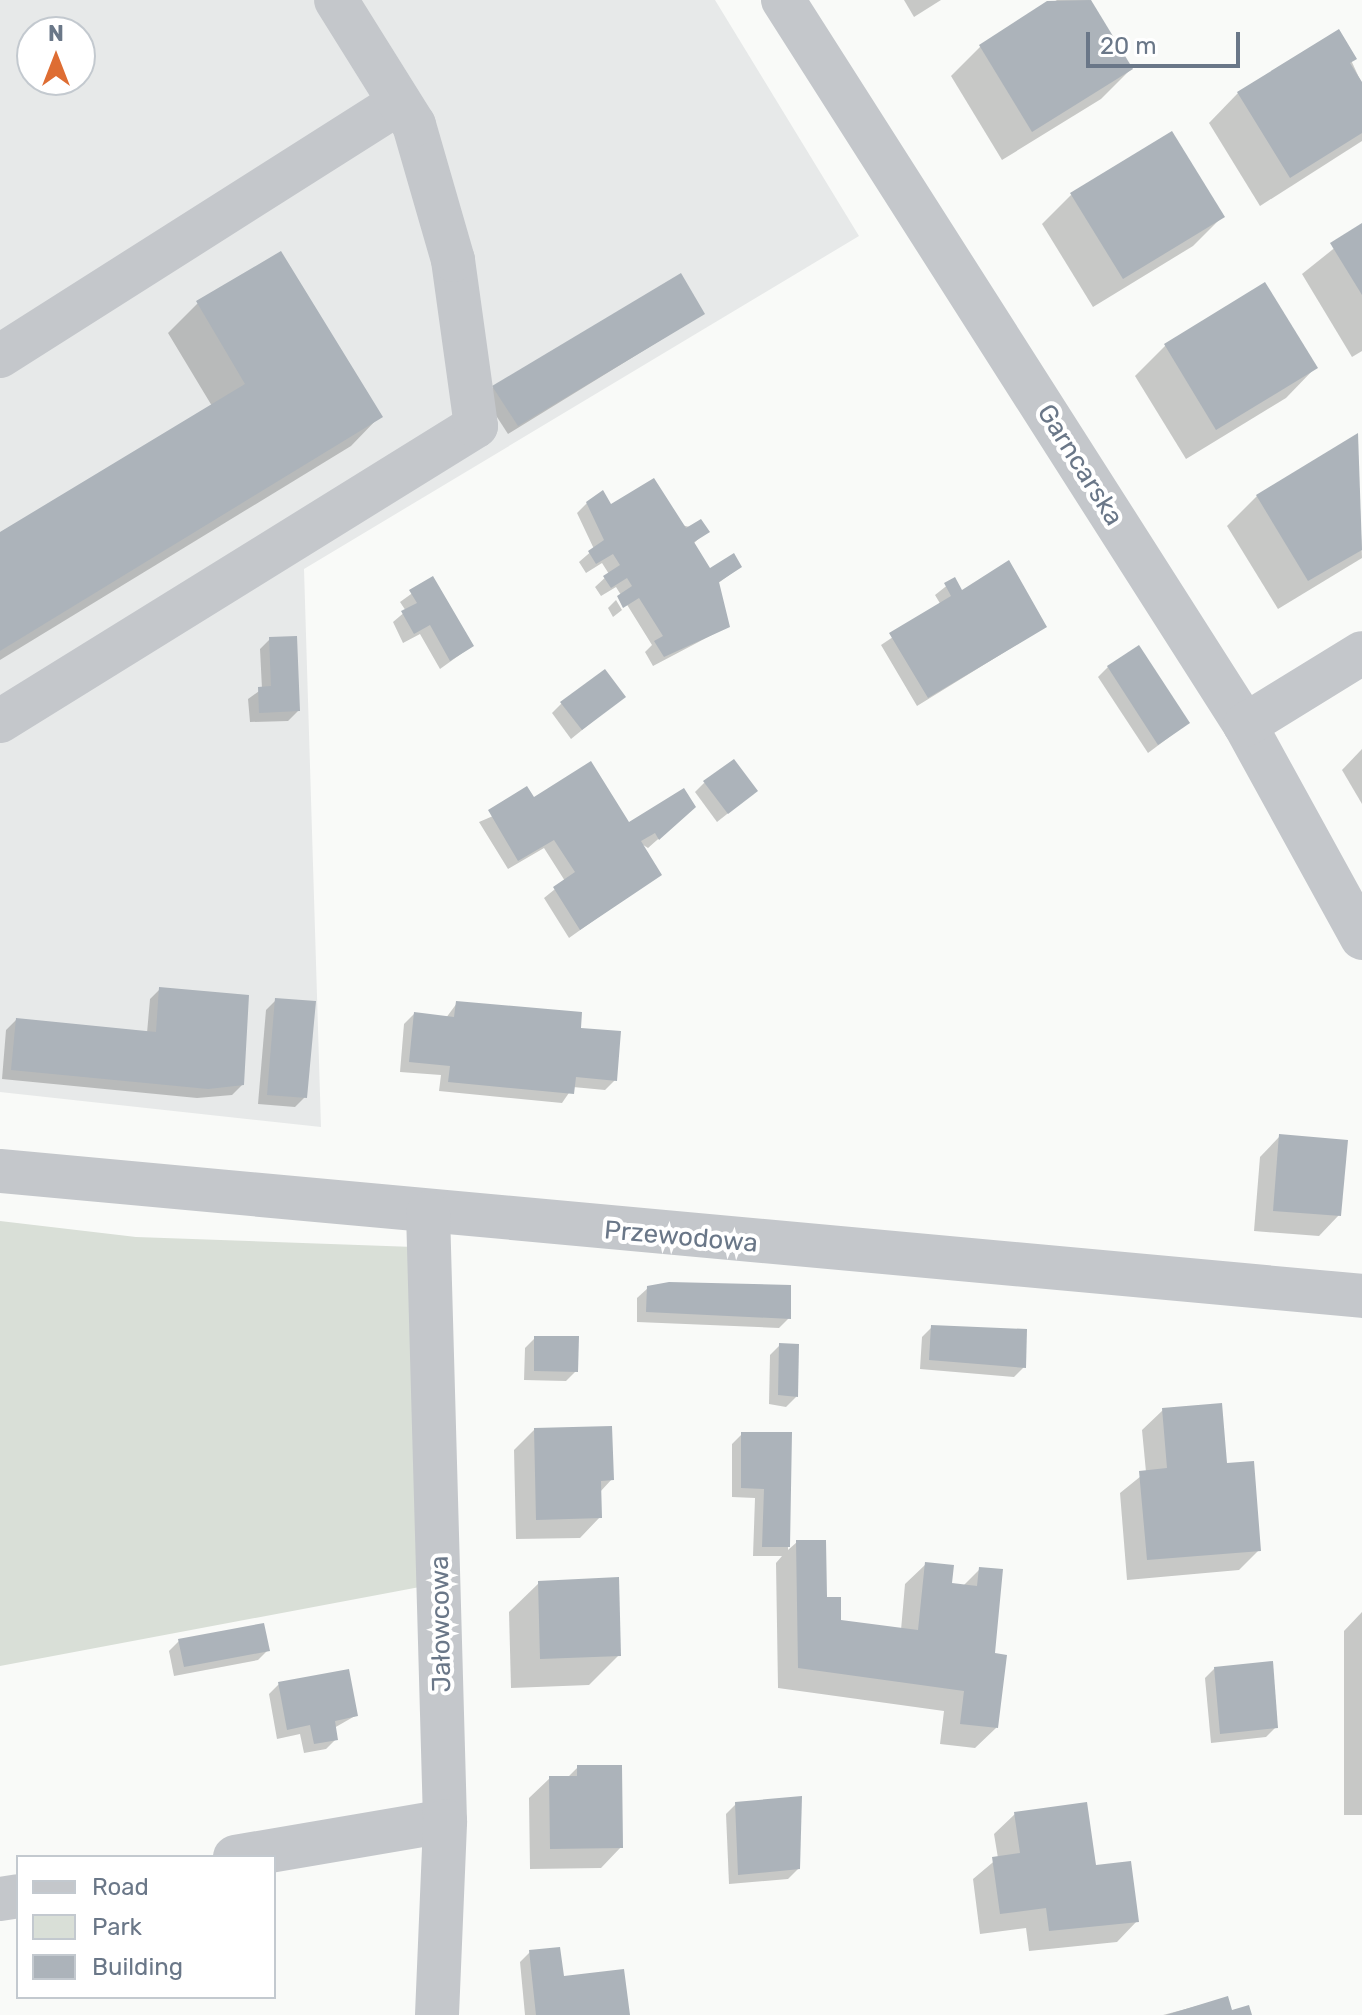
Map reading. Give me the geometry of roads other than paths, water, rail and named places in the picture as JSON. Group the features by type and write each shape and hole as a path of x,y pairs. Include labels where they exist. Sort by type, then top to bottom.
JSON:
{"street":[{"path":"0,721 476,426 453,260 414,125 336,0"},
{"name":"Garncarska","path":"783,0 1245,725 1362,938"},
{"path":"0,356 399,103"},
{"path":"1245,725 1362,653"},
{"name":"Przewodowa","path":"0,1171 428,1213 1362,1296"},
{"name":"Jałowcowa","path":"428,1213 445,1821 437,2015"},
{"path":"248,1855 445,1821"}]}
